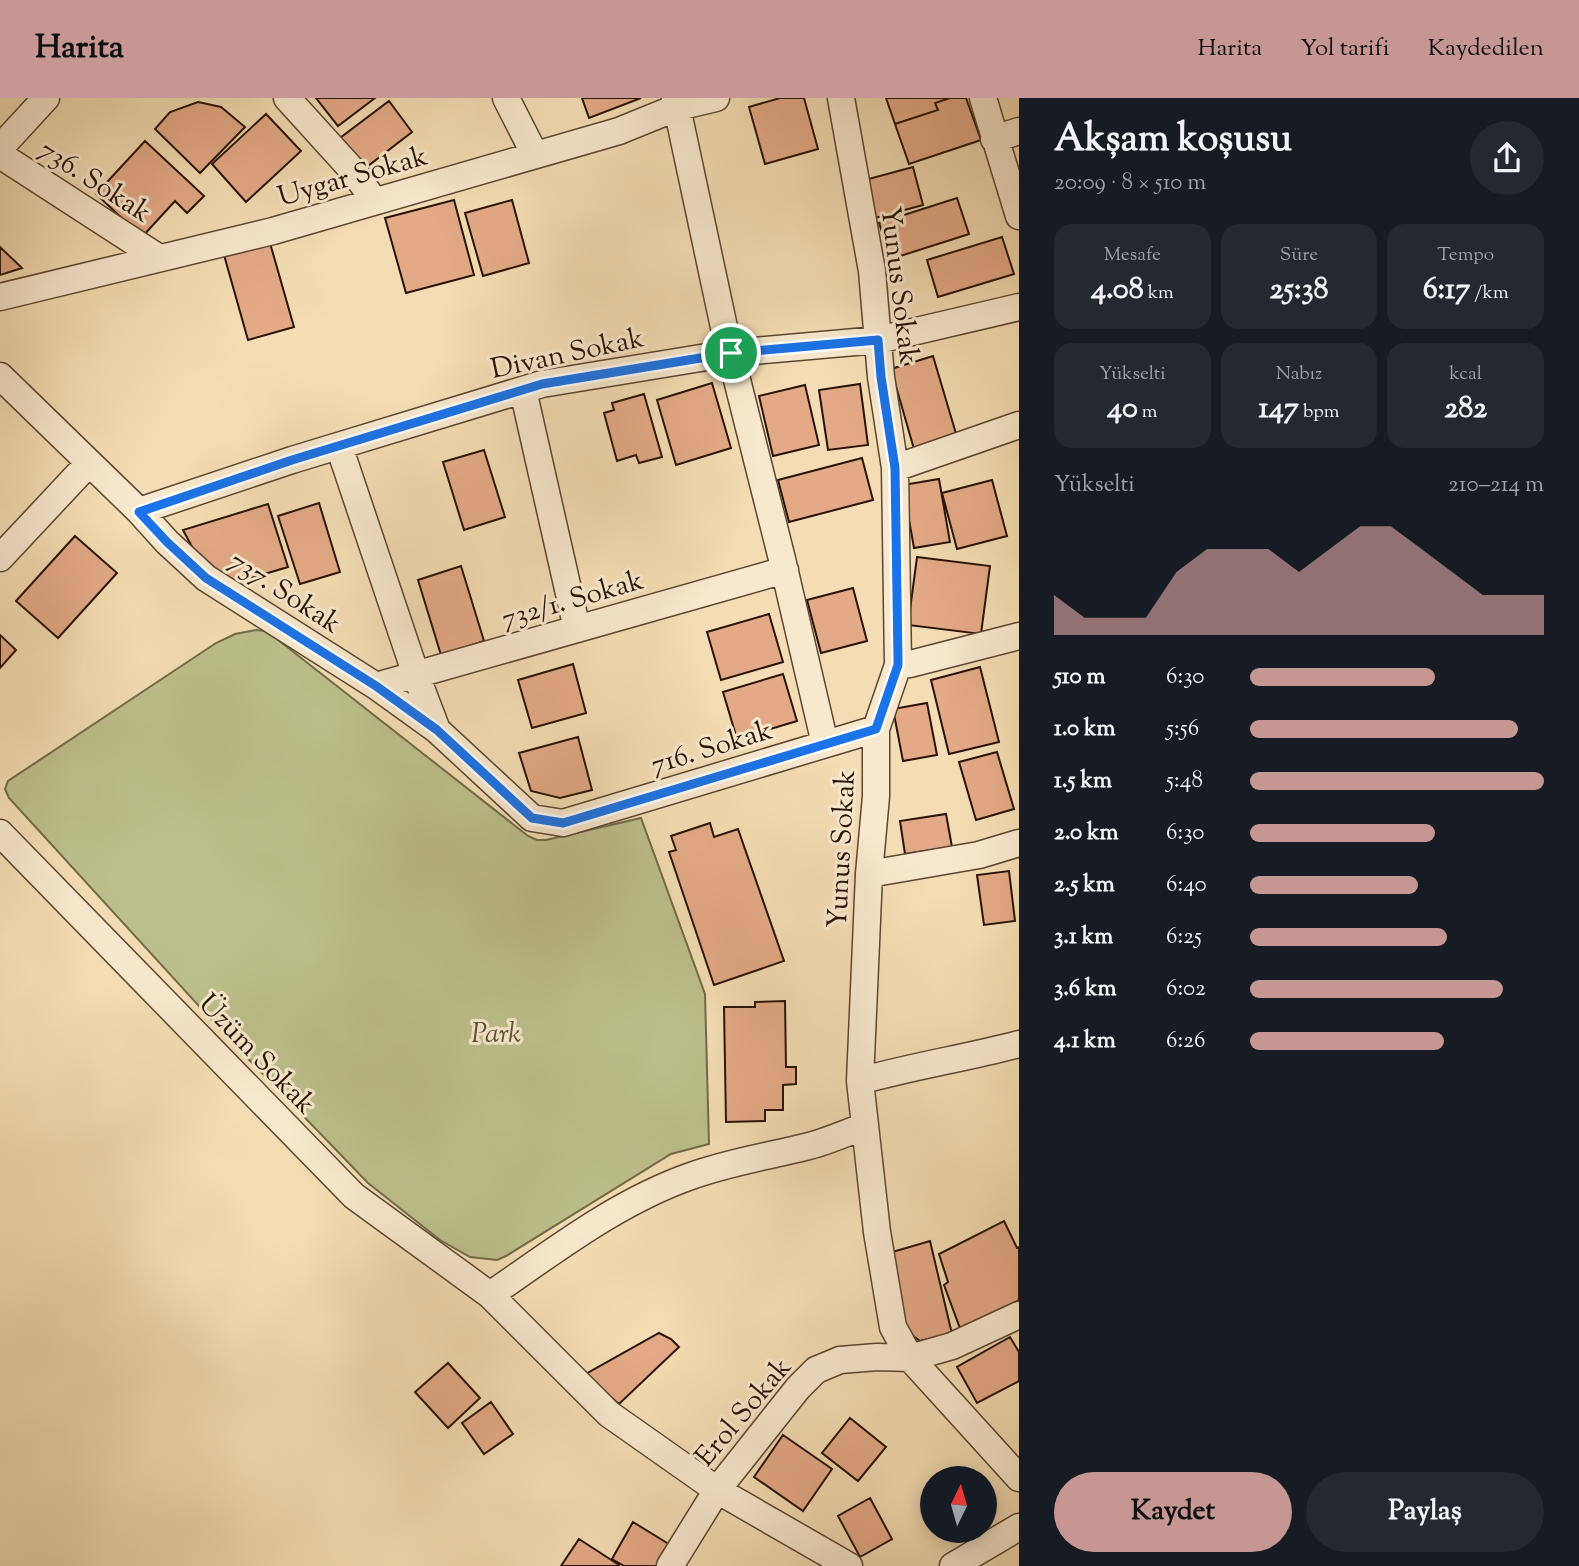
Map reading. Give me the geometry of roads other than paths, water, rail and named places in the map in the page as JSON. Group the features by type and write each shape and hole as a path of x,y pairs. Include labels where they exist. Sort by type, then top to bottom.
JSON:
{"street":[{"path":"0,148 46,98"},
{"path":"287,98 355,173 374,201"},
{"path":"506,98 535,155"},
{"name":"Uygar Sokak","path":"0,297 273,231 619,131 676,102 716,98"},
{"name":"Yunus Sokak","path":"841,98 872,271 881,377 895,468 898,665 876,729 876,796 869,874 860,1081 877,1232 893,1327 910,1358 1019,1478"},
{"path":"983,98 1007,135 1019,216"},
{"path":"676,102 731,353 825,744"},
{"name":"736. Sokak","path":"0,155 159,258"},
{"name":"Divan Sokak","path":"139,512 339,446 542,384 731,353 878,340 1019,307"},
{"name":"737. Sokak","path":"0,376 206,578 376,686 437,730 532,818 563,823"},
{"path":"523,390 577,629"},
{"path":"895,468 1019,425"},
{"path":"339,446 437,730"},
{"path":"0,558 89,463"},
{"name":"732/1. Sokak","path":"376,686 785,570"},
{"path":"898,665 1019,636"},
{"name":"716. Sokak","path":"563,823 876,729"},
{"name":"Üzüm Sokak","path":"0,833 354,1196 490,1295 610,1414 716,1490 849,1566"},
{"path":"869,874 979,855 1019,843"},
{"path":"860,1081 1019,1044"},
{"path":"490,1295 633,1200 691,1175 811,1145 864,1126"},
{"name":"Erol Sokak","path":"670,1566 716,1490 797,1388 816,1370 840,1360 910,1358 952,1346 1019,1315"},
{"path":"953,1566 1019,1527"}],"park label":[{"name":"Park","path":"496,1032"}]}
